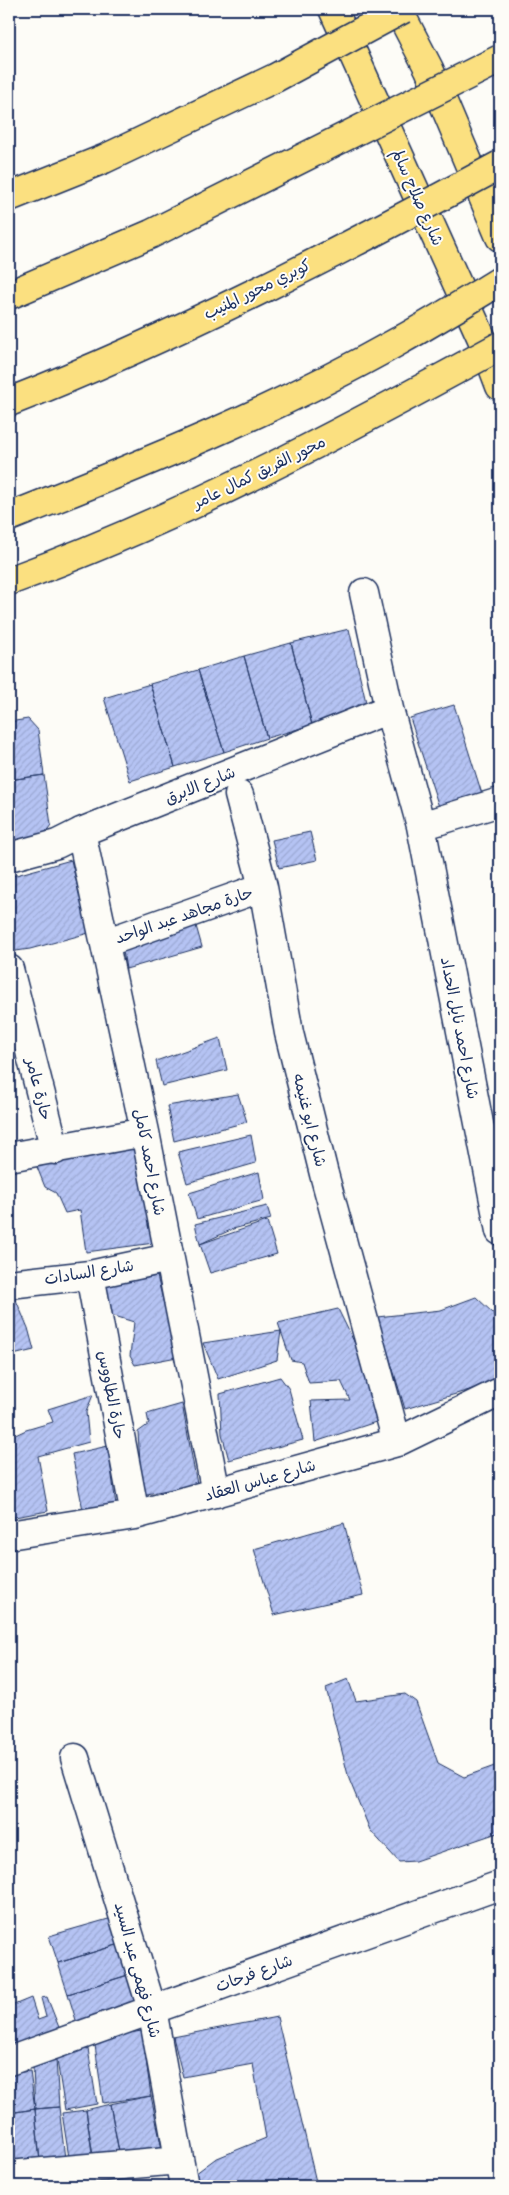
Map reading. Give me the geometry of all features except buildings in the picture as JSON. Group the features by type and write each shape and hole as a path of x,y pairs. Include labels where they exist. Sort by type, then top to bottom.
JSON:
{"highway":[{"name":"شارع صلاح سالم","path":"332,9 483,341 500,386"},
{"path":"398,9 429,69 500,238"},
{"path":"9,197 104,159 275,78 403,9"},
{"path":"9,295 151,234 500,59"},
{"name":"كوبري محور المنيب","path":"9,402 187,324 384,227 500,165"},
{"path":"9,517 201,437 300,391 398,342 500,281"},
{"name":"محور الفريق كمال عامر","path":"9,580 140,528 249,479 356,425 500,346"}],"street":[{"name":"شارع احمد نايل الحداد","path":"364,593 390,709 421,826 500,1231"},
{"name":"شارع الابرق","path":"9,857 57,844 81,832 390,709"},
{"name":"شارع ابو غنيمه","path":"239,795 263,888 288,1033 324,1174 397,1442"},
{"path":"421,826 500,802"},
{"name":"شارع احمد كامل","path":"81,832 145,1132 168,1258 216,1493"},
{"name":"حارة مجاهد عبد الواحد","path":"105,943 263,888"},
{"name":"حارة عامر","path":"9,969 55,1150"},
{"path":"9,1157 145,1132"},
{"name":"شارع السادات","path":"9,1284 90,1275 168,1258"},
{"name":"حارة الطاووس","path":"90,1275 135,1515"},
{"name":"شارع عباس العقاد","path":"9,1535 135,1515 397,1442 500,1392"},
{"name":"شارع فهمى عبد السيد","path":"75,1758 152,2009 184,2186"},
{"name":"شارع فرحات","path":"9,2061 500,1885"},
{"path":"9,2176 179,2160"}]}
